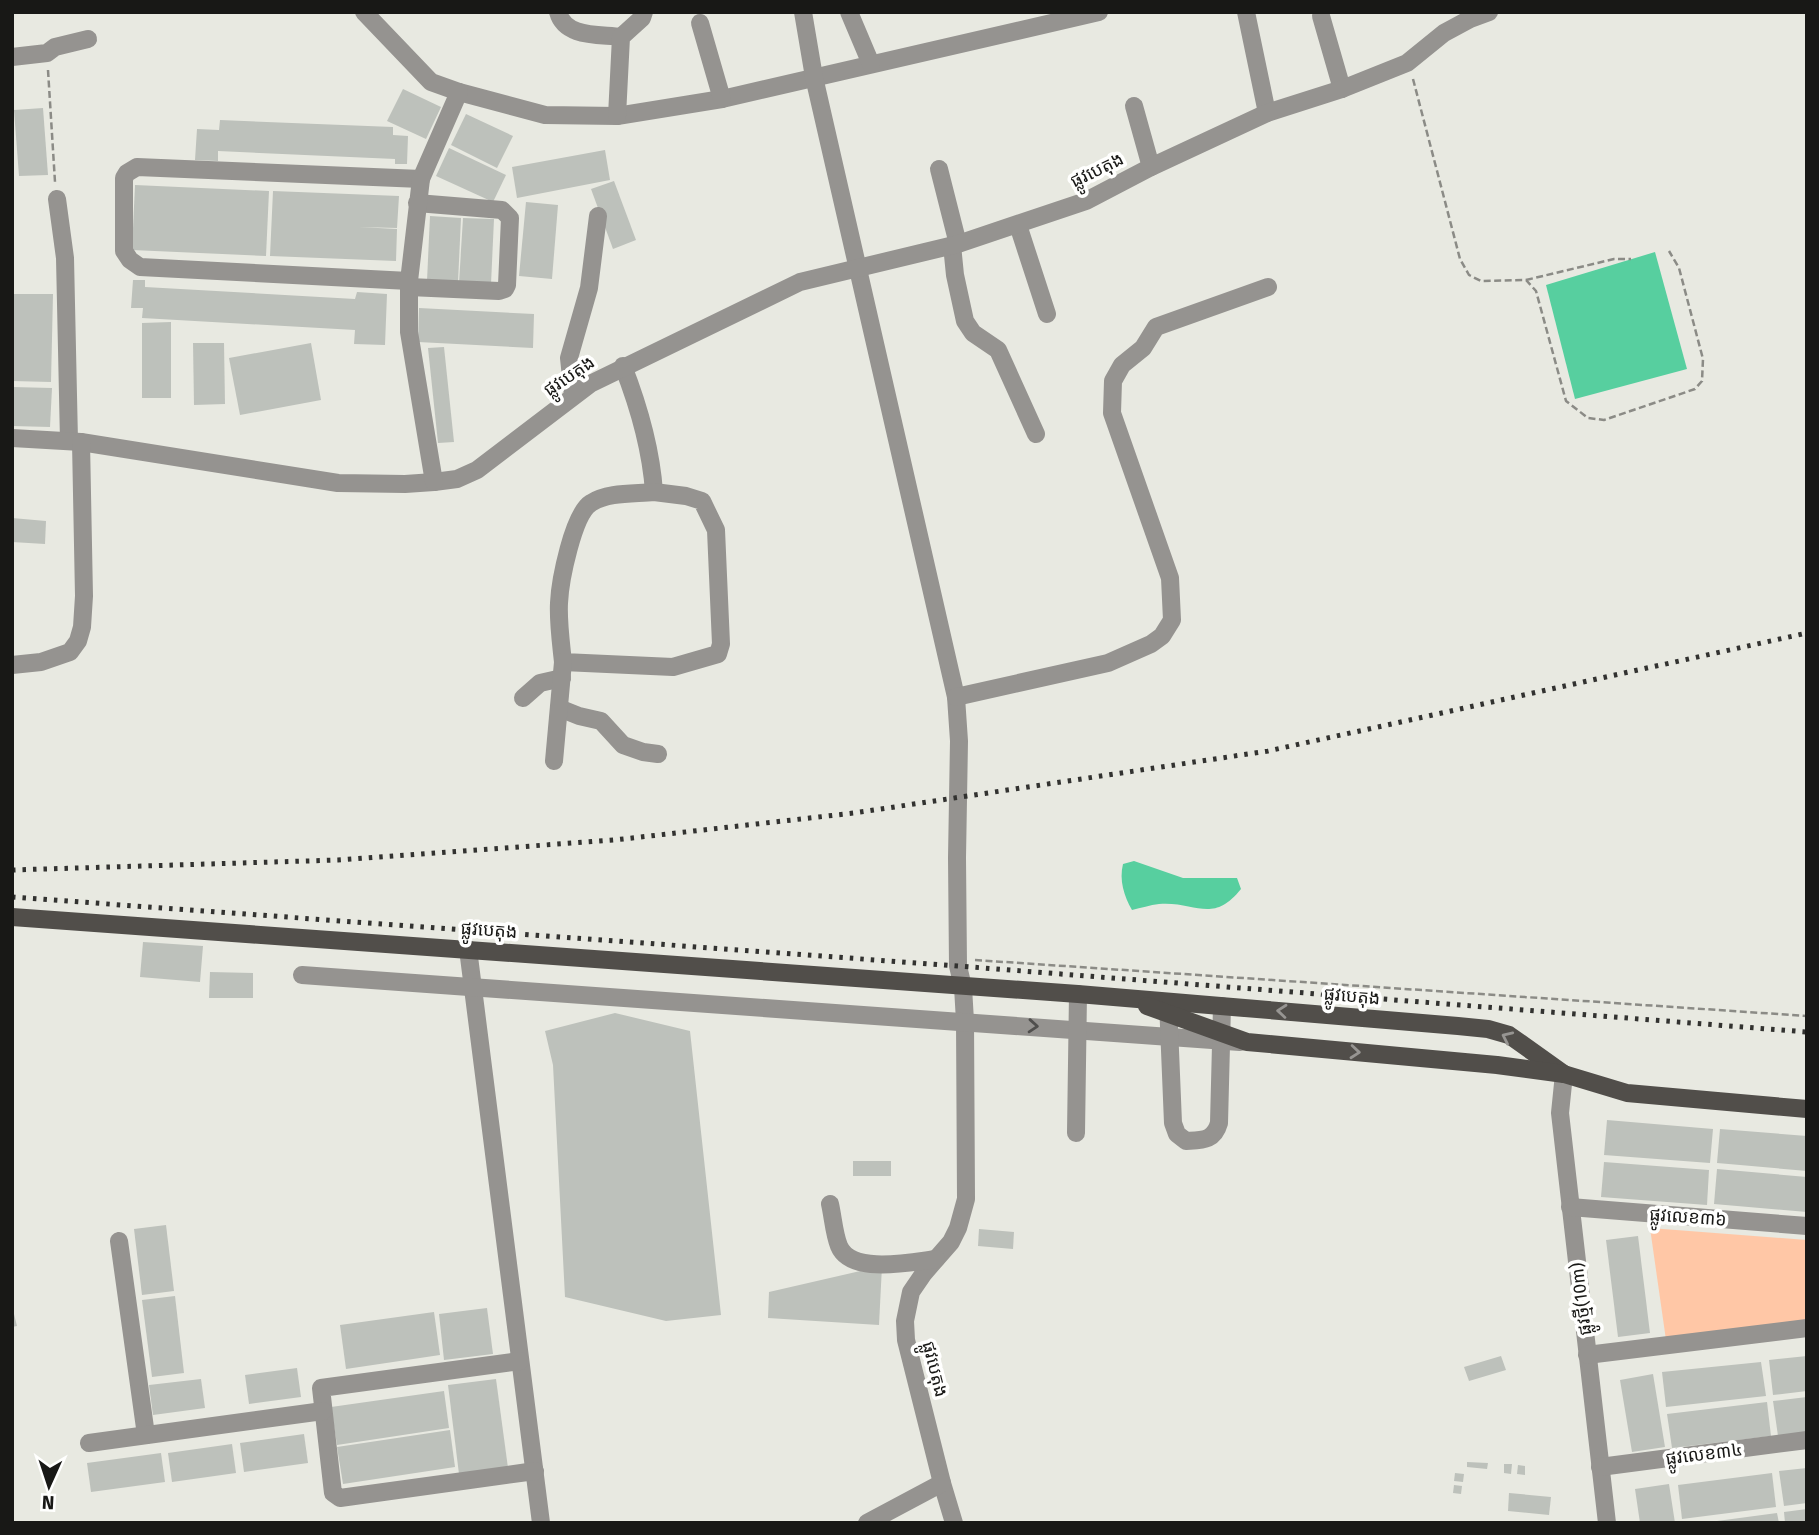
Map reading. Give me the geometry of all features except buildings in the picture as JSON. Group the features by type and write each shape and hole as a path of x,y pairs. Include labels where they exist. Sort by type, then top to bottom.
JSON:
{"main road":[{"name":"ផ្លូវបេតុង","path":"12,917 1077,994 1124,998 1168,1008 1222,1006 1488,1029 1509,1035 1564,1074"},
{"name":"ផ្លូវបេតុង","path":"1168,1008 1221,1037 1247,1042 1497,1065 1564,1074 1589,1083 1639,1094 1807,1108"}],"street":[{"path":"364,12 431,82 545,115 617,116 723,99 1098,12"},
{"path":"558,12 567,27 574,32 621,37"},
{"path":"617,116 621,37 645,12"},
{"name":"ផ្លូវបេតុង","path":"803,12 814,77 956,697 959,741 959,959 965,1021 966,1199 951,1242 911,1292 905,1321 906,1340 954,1523"},
{"path":"849,12 871,64"},
{"path":"1245,12 1267,113"},
{"name":"ផ្លូវបេតុង","path":"12,438 75,442 338,482 434,482 457,479 477,471 573,396 623,366 800,282 955,244 1086,201 1151,167 1267,113 1342,89 1407,63 1444,33 1489,12"},
{"path":"1321,16 1342,89"},
{"path":"700,23 723,99"},
{"path":"12,57 47,54 55,47 89,38"},
{"path":"434,482 409,331 410,284 421,178 459,92"},
{"path":"1134,106 1151,167"},
{"path":"417,203 502,210 508,214 510,218 505,289 140,267 130,260 124,251 124,178 137,167 421,178"},
{"path":"939,170 955,244 955,275 965,321 973,333 999,350 1035,434"},
{"path":"12,665 41,662 71,652 82,627 84,596 65,258 57,199"},
{"path":"573,396 569,358 589,288 597,216"},
{"path":"1018,225 1046,314"},
{"path":"956,697 1108,663 1151,644 1162,636 1172,620 1170,578 1112,413 1113,381 1122,365 1143,348 1156,327 1268,287"},
{"path":"623,366 636,400 651,459 654,492"},
{"path":"523,698 562,670 673,667 718,654 721,644 716,530 702,501 654,492 606,496 590,503 580,513 575,525 559,602 562,670 554,761"},
{"path":"559,708 601,721 623,745 658,754"},
{"path":"468,949 541,1523"},
{"path":"302,975 1168,1037 1221,1037"},
{"path":"1076,1133 1077,994"},
{"path":"1168,1008 1173,1124 1177,1134 1186,1141 1208,1139 1216,1133 1219,1123 1222,1006"},
{"name":"ផ្លូវថ្មី(10m)","path":"1564,1074 1560,1113 1607,1523"},
{"path":"830,1204 839,1248 848,1258 866,1264 936,1259"},
{"name":"ផ្លូវលេខ៣៦","path":"1570,1207 1807,1226"},
{"path":"119,1241 146,1435"},
{"path":"1587,1355 1807,1328"},
{"path":"520,1361 325,1386 321,1388 323,1411 335,1497 535,1471"},
{"path":"89,1443 323,1411"},
{"name":"ផ្លូវលេខ៣៤","path":"1600,1467 1807,1440"},
{"path":"867,1523 942,1483"}],"path":[{"path":"47,54 57,199"},
{"path":"1407,63 1417,88 1460,259 1469,275 1481,281 1526,280 1614,259 1630,259"},
{"path":"1526,280 1536,291 1566,401 1588,418 1604,420 1695,389 1702,381 1703,359 1679,268 1669,251"},
{"path":"959,959 1807,1016"}],"shaded area":[{"path":"1655,252 1687,369 1575,399 1546,285"},
{"path":"1134,861 1183,878 1237,878 1241,889 1231,900 1212,909 1159,904 1132,910 1125,894 1122,876 1123,864"},
{"path":"1650,1228 1807,1240 1807,1321 1666,1340"}],"railway":[{"path":"12,870 338,860 614,840 854,813 1268,751 1807,633"},
{"path":"12,897 958,966 1807,1032"}]}
